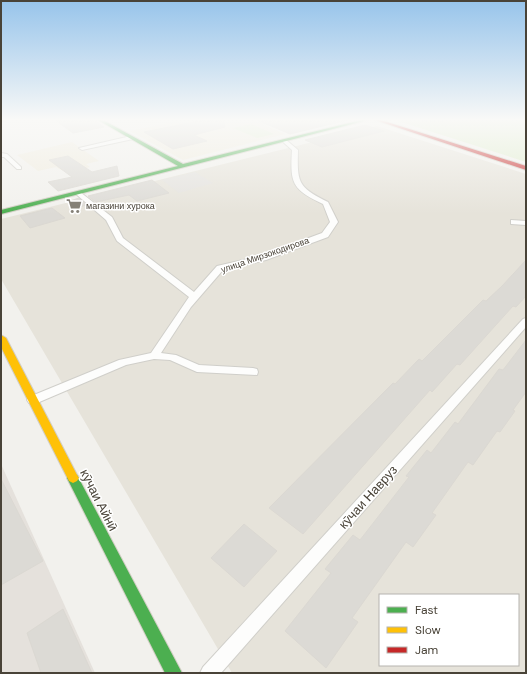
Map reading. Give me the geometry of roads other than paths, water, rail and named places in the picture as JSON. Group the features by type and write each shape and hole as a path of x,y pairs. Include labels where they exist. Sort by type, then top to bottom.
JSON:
{"street":[{"path":"156,151 182,166"},
{"path":"1,212 242,151"},
{"path":"474,151 526,168"},
{"name":"кӯчаи Айнӣ","path":"1,338 174,673"}],"lane":[{"name":"улица Мирзокодирова","path":"154,356 187,305 220,268 263,258 325,235 334,222 326,203 308,195 297,184 294,172 295,151"},
{"path":"1,155 5,155 19,168"},
{"path":"78,193 109,219 120,239 194,297"},
{"path":"514,222 526,223"},
{"name":"кӯчаи Навруз","path":"209,673 526,321"},
{"path":"33,400 123,362 154,356 172,357 197,368 253,372"}],"place":[{"name":"магазини хурока","path":"74,206"}]}
